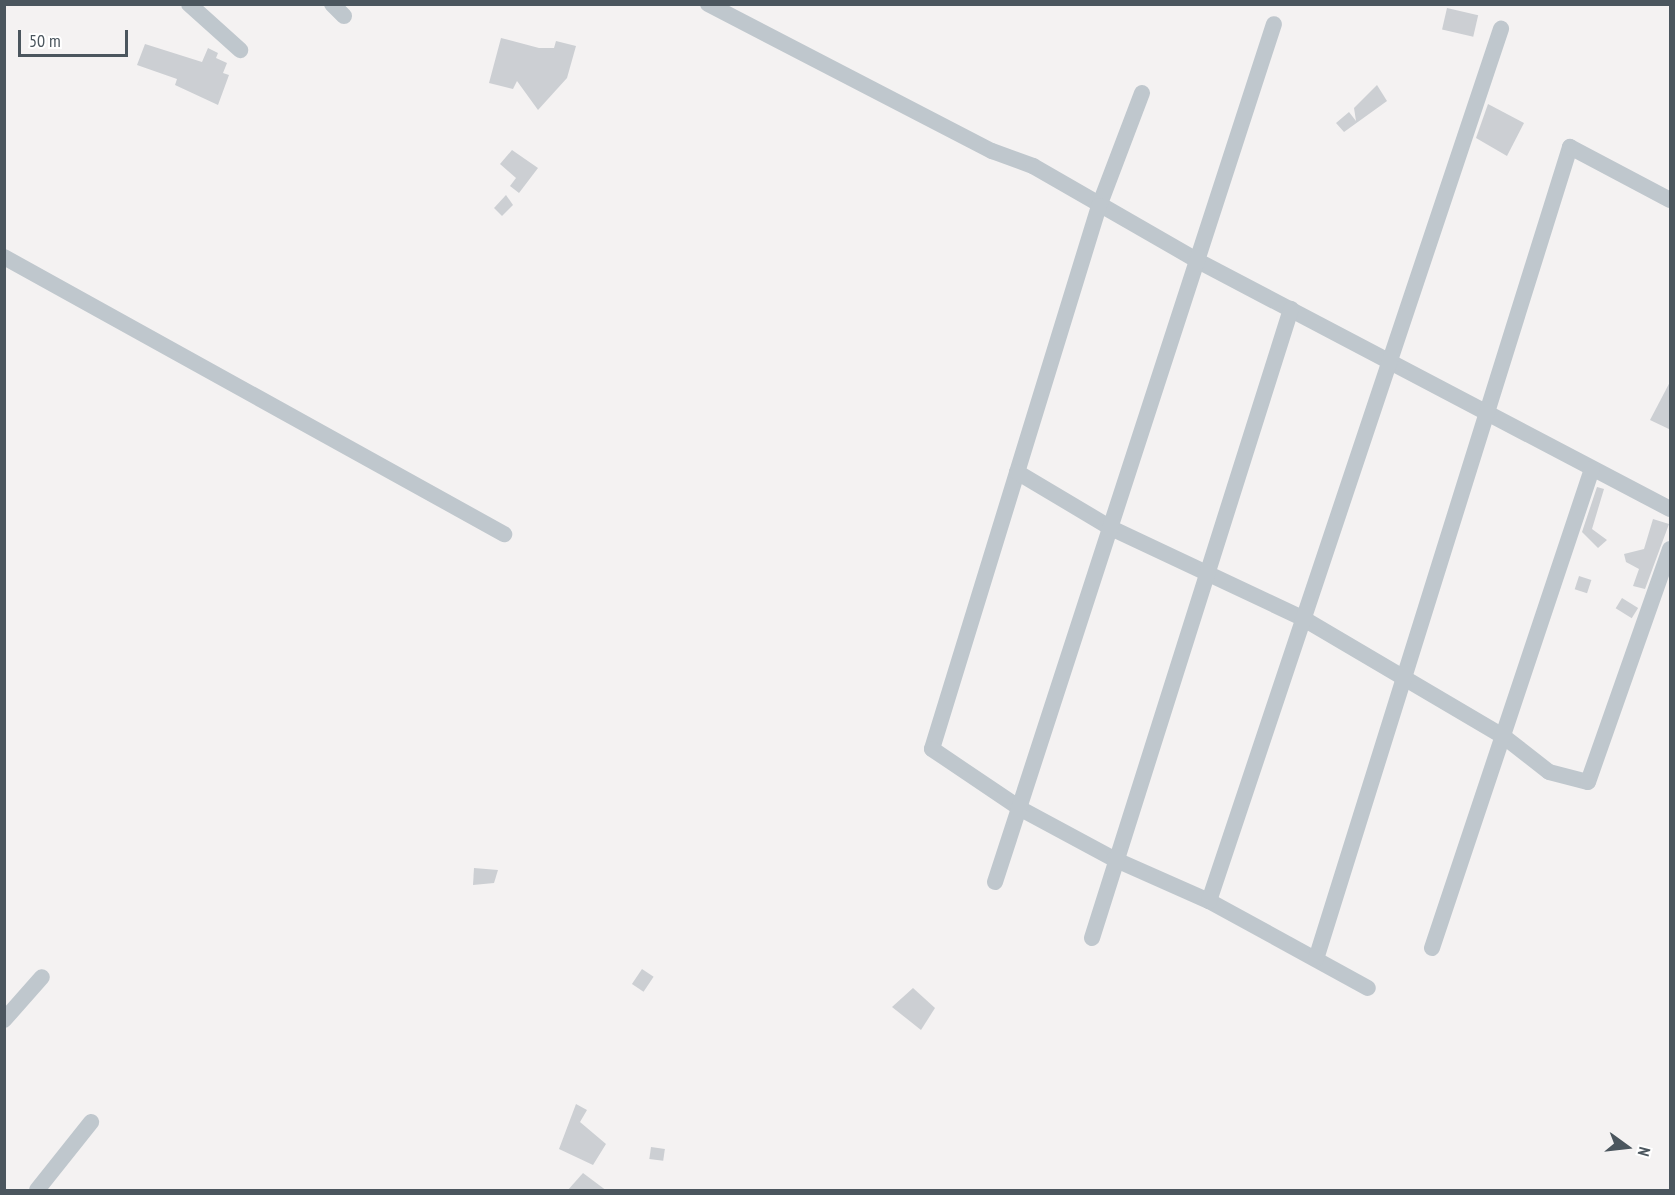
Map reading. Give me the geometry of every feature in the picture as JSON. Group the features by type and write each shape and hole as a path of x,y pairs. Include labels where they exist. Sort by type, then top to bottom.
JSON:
{"street":[{"path":"189,4 240,50"},
{"path":"708,4 992,151 1016,157 1198,261 1292,309 1486,415 1671,509"},
{"path":"995,882 1021,810 1274,24"},
{"path":"1209,901 1501,29"},
{"path":"1142,93 1099,206 932,749 1021,810 1114,860 1209,901 1368,988"},
{"path":"1316,960 1570,147 1671,200"},
{"path":"4,257 504,534"},
{"path":"1092,938 1114,860 1292,309"},
{"path":"1432,948 1592,469"},
{"path":"1017,472 1111,528 1304,620 1403,681 1503,736 1549,772 1588,782 1671,549"},
{"path":"4,1020 42,977"},
{"path":"37,1191 92,1122"}],"building":[{"path":"1447,8 1478,15 1473,37 1442,29"},
{"path":"501,38 539,48 554,48 556,41 576,46 567,78 538,110 517,81 513,89 489,83"},
{"path":"145,44 202,62 208,48 218,53 216,58 227,63 223,73 229,75 218,105 175,85 177,79 137,65"},
{"path":"1377,85 1387,101 1344,132 1336,123 1349,112 1356,121 1354,108"},
{"path":"1488,104 1524,123 1507,156 1476,138"},
{"path":"512,150 538,168 519,193 510,186 516,178 500,164"},
{"path":"506,195 513,205 502,216 494,208"},
{"path":"1671,380 1671,430 1650,420"},
{"path":"1597,487 1604,489 1592,529 1607,540 1598,548 1582,532"},
{"path":"1653,519 1669,524 1645,589 1633,586 1639,569 1626,562 1624,554 1644,549"},
{"path":"1579,576 1591,580 1587,593 1575,589"},
{"path":"1622,598 1638,608 1632,618 1616,608"},
{"path":"474,868 498,870 494,883 473,885"},
{"path":"642,969 654,977 644,992 632,984"},
{"path":"913,988 935,1008 921,1030 892,1007"},
{"path":"576,1104 587,1110 580,1122 606,1144 593,1165 559,1149"},
{"path":"651,1147 665,1149 663,1161 649,1159"},
{"path":"583,1173 607,1191 567,1191"}]}
